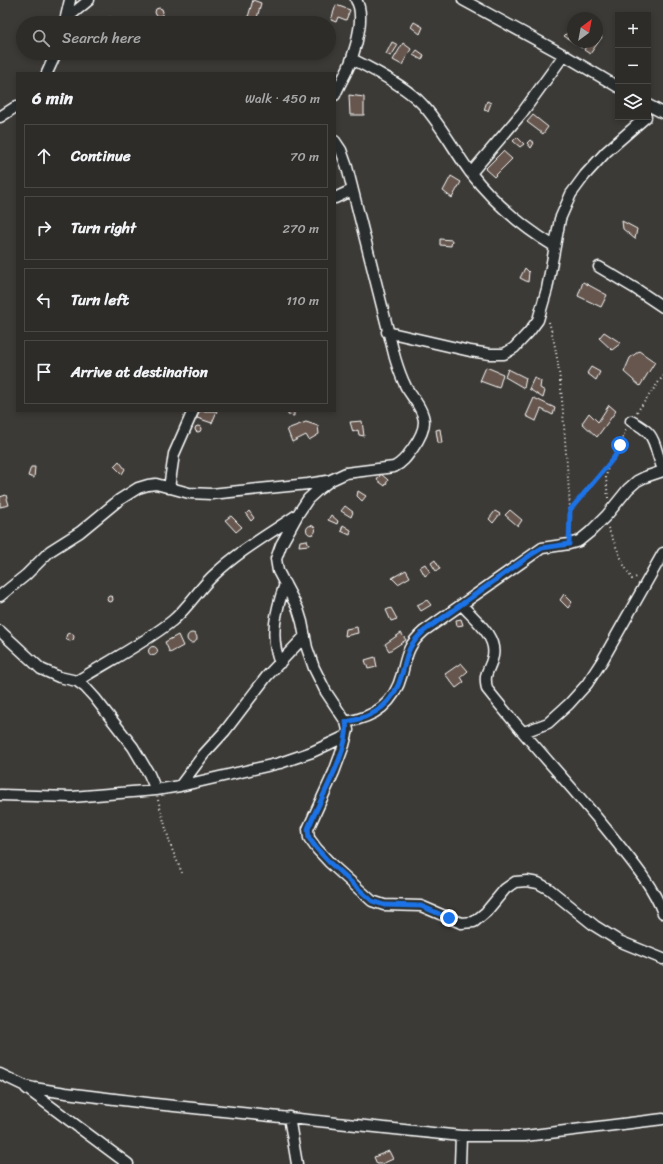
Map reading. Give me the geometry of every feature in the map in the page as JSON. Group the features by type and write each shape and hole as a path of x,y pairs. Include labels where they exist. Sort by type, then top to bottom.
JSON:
{"street":[{"path":"66,16 70,0"},
{"path":"71,16 89,0"},
{"path":"336,93 352,58 357,41 360,10 356,0"},
{"path":"463,0 615,85"},
{"path":"471,173 522,113 564,56"},
{"path":"352,58 391,81 423,104 471,173 492,198 536,235 554,246"},
{"path":"47,72 53,60"},
{"path":"0,117 16,107"},
{"path":"387,332 470,351 490,354 504,354 514,348 538,320 549,279 560,219 571,194 585,175 606,152 652,112"},
{"path":"336,142 343,155 379,292 387,332 400,374 421,411 424,422 422,431 416,443 406,458 396,466 354,471 341,475 319,488 308,498 281,545 276,559 278,571 298,609 307,648 314,668 326,692 346,722 348,730 334,772 308,829 309,838 330,863 372,901 384,905 421,906 461,923 474,922 486,912 505,889 515,882 527,881 549,889 595,926 619,941 663,958"},
{"path":"336,198 352,190"},
{"path":"599,267 663,307"},
{"path":"169,488 174,454 193,412"},
{"path":"346,722 360,720 379,711 390,698 401,676 407,653 415,638 542,548 569,544 579,540 590,532 607,515 628,489 637,481 663,470 655,444 650,434 631,422"},
{"path":"0,596 26,575 50,551 90,525 128,493 138,488 151,484 189,493 210,494 308,484 331,480"},
{"path":"77,681 127,652 173,620 186,608 199,590 222,567 298,514"},
{"path":"524,732 548,723 569,704 587,684 602,661 663,553"},
{"path":"280,663 274,649 274,629 278,603 285,584"},
{"path":"462,605 486,632 493,645 493,656 485,679 487,689 593,811 633,862 650,887 663,913"},
{"path":"0,631 41,669 58,677 77,681 85,687 132,747 149,774 156,790"},
{"path":"180,786 267,676 305,636"},
{"path":"0,795 72,797 156,790 180,786 280,763 312,752 346,736"},
{"path":"0,1074 34,1088 66,1093 155,1104 461,1136 525,1136 663,1119"},
{"path":"20,1083 128,1164"},
{"path":"289,1117 297,1164"},
{"path":"460,1164 461,1136"}],"path":[{"path":"543,303 556,351 562,403 570,510 569,544"},
{"path":"570,510 615,456 624,432 663,376"},
{"path":"608,465 606,478 608,502 607,521 612,538 632,579 653,571"},
{"path":"156,790 171,847 183,875"}],"building":[{"path":"253,0 261,3 258,16 248,16"},
{"path":"336,5 350,10 346,20 338,17 336,22 336,16 332,16"},
{"path":"157,8 161,8 163,12 161,16 157,16 155,14 155,10"},
{"path":"414,22 423,27 420,34 411,27"},
{"path":"392,42 398,45 391,56 386,54"},
{"path":"403,43 411,49 402,65 393,60"},
{"path":"585,48 594,48 590,54 584,50"},
{"path":"417,50 424,55 422,60 413,55"},
{"path":"349,95 364,97 364,115 350,115"},
{"path":"487,101 491,103 488,111 484,110"},
{"path":"533,115 548,127 543,134 527,122"},
{"path":"517,137 524,144 520,147 513,141"},
{"path":"530,140 534,143 531,148 527,143"},
{"path":"503,151 512,159 494,177 485,169"},
{"path":"451,176 461,182 452,198 443,191"},
{"path":"622,221 637,229 635,239 623,229"},
{"path":"440,239 452,240 451,246 440,245"},
{"path":"525,268 529,272 528,282 520,278"},
{"path":"583,282 607,295 601,307 578,296"},
{"path":"604,332 621,343 612,350 599,338"},
{"path":"639,351 655,362 640,386 624,372 630,358"},
{"path":"486,367 503,374 499,388 480,381"},
{"path":"591,367 600,372 596,380 587,373"},
{"path":"508,369 526,378 524,388 505,377"},
{"path":"534,378 541,381 540,388 545,391 543,398 529,389"},
{"path":"534,398 555,408 553,415 541,409 536,421 526,416"},
{"path":"609,405 616,411 597,437 582,423 589,413 598,422"},
{"path":"199,412 217,412 212,423 197,418"},
{"path":"288,412 294,412 294,416 288,415"},
{"path":"362,421 364,436 359,435 358,430 353,432 350,422"},
{"path":"306,422 318,426 319,434 309,440 306,435 292,442 287,429"},
{"path":"198,426 201,429 198,432 195,429"},
{"path":"440,429 442,443 438,443 436,430"},
{"path":"119,461 125,469 122,474 114,466"},
{"path":"31,467 35,467 34,478 28,476"},
{"path":"381,474 388,480 385,486 377,480"},
{"path":"358,491 366,496 362,501 357,496"},
{"path":"6,495 9,505 0,507 0,497"},
{"path":"345,506 353,512 351,517 341,511"},
{"path":"510,510 522,520 518,526 505,515"},
{"path":"249,511 254,518 251,521 246,514"},
{"path":"495,511 500,514 493,523 489,519"},
{"path":"331,515 338,521 337,524 328,520"},
{"path":"231,516 242,527 236,532 225,520"},
{"path":"343,525 351,530 350,535 341,531"},
{"path":"309,526 313,526 315,530 313,534 309,534 307,532 307,528"},
{"path":"307,540 309,545 299,546 300,541"},
{"path":"435,560 440,569 436,571 431,563"},
{"path":"425,564 430,572 425,576 420,567"},
{"path":"406,570 410,577 398,584 392,578"},
{"path":"564,594 572,602 568,608 560,600"},
{"path":"110,596 113,599 110,602 107,599"},
{"path":"427,600 431,605 421,611 417,605"},
{"path":"391,608 397,619 391,621 386,610"},
{"path":"461,619 463,625 457,626 456,620"},
{"path":"357,627 358,633 345,636 346,629"},
{"path":"70,633 73,634 73,640 70,641 67,640 66,637 67,634"},
{"path":"190,633 194,633 197,638 194,643 190,643 187,640 187,636"},
{"path":"401,633 406,640 389,651 385,644"},
{"path":"178,635 183,646 170,653 165,642"},
{"path":"151,647 155,647 157,651 155,655 151,655 149,653 149,649"},
{"path":"375,657 377,667 368,669 365,660"},
{"path":"461,663 468,671 461,677 464,682 456,688 445,674"},
{"path":"389,1151 393,1159 382,1164 377,1164 374,1157"}],"route":[{"path":"449,918 421,906 384,905 372,901 330,863 309,838 308,829 334,772 344,745 348,730 346,722 360,720 379,711 390,698 401,676 407,653 415,638 532,554 542,548 569,544 570,510 615,456 620,445"}]}
